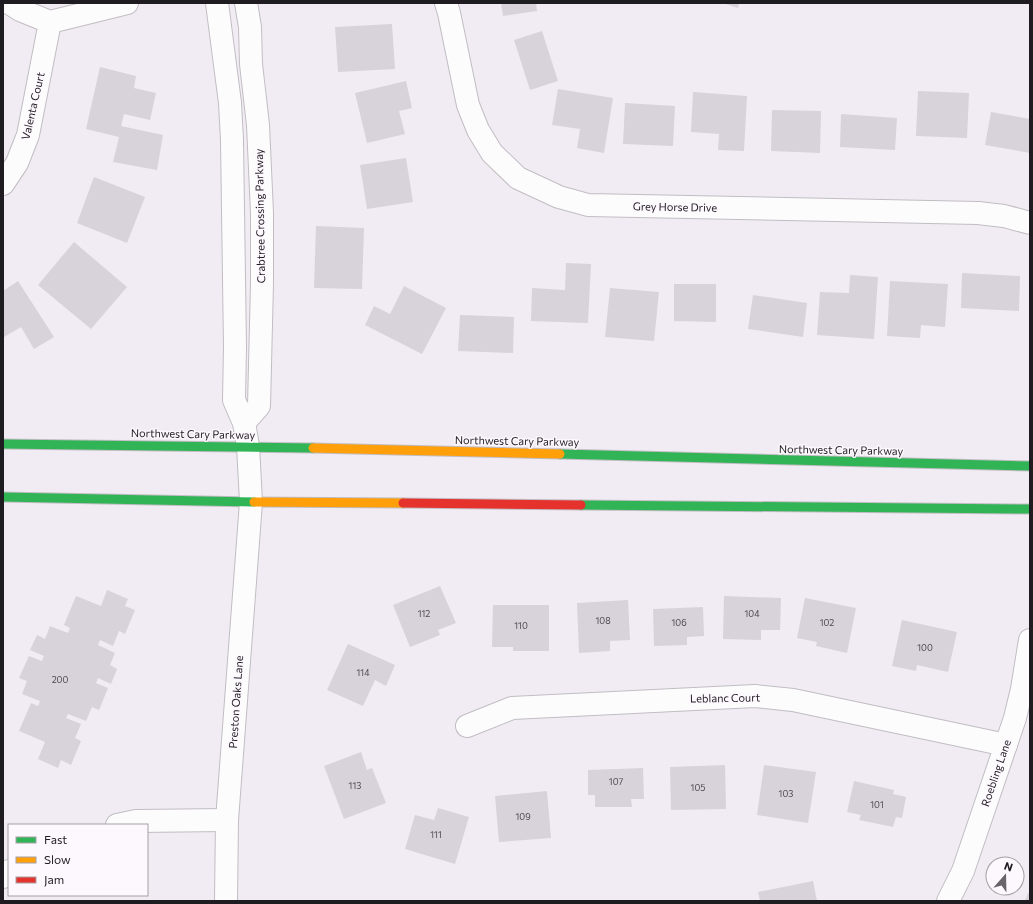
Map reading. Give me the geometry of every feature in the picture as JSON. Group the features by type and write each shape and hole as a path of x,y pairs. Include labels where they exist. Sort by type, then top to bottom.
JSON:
{"main road":[{"name":"Northwest Cary Parkway","path":"3,444 248,446 1030,466"},
{"path":"3,497 251,502 1030,509"}],"street":[{"path":"9,3 20,10 50,22 127,3"},
{"path":"217,3 230,103 232,140 235,347 234,400 244,423 248,446 251,502"},
{"name":"Crabtree Crossing Parkway","path":"244,423 259,406 262,283 262,213 258,132 250,27 246,3"},
{"name":"Grey Horse Drive","path":"446,3 468,105 478,130 492,153 518,178 559,197 588,205 978,213 1004,216 1030,223"},
{"name":"Valenta Court","path":"3,184 17,163 28,135 50,22"},
{"name":"Preston Oaks Lane","path":"226,901 227,820 251,502"},
{"name":"Roebling Lane","path":"948,901 963,871 1015,718 1022,690 1030,640"},
{"name":"Leblanc Court","path":"467,726 512,708 754,696 793,700 1006,745"},
{"path":"122,824 136,821 227,820"}],"building":[{"path":"501,3 536,3 537,11 503,16"},
{"path":"723,3 739,3 738,8"},
{"path":"392,24 395,69 338,72 335,27"},
{"path":"542,31 558,81 530,90 514,40"},
{"path":"100,67 136,76 134,88 156,93 150,120 124,114 121,126 163,135 157,170 113,162 119,137 86,129"},
{"path":"406,81 412,108 399,111 405,134 367,143 355,93"},
{"path":"558,89 613,98 604,153 577,148 580,129 552,125"},
{"path":"918,91 969,93 967,138 916,136"},
{"path":"693,92 747,96 744,151 718,150 719,134 691,132"},
{"path":"625,103 675,106 673,146 623,144"},
{"path":"772,110 821,111 820,153 771,151"},
{"path":"991,112 1030,119 1030,153 985,145"},
{"path":"841,114 897,118 895,150 840,147"},
{"path":"406,158 413,202 367,209 360,165"},
{"path":"94,177 145,197 127,243 77,223"},
{"path":"316,226 364,228 362,289 314,288"},
{"path":"74,242 127,287 91,329 38,285"},
{"path":"566,263 591,264 588,323 531,321 532,288 565,290"},
{"path":"962,273 1020,276 1019,311 961,308"},
{"path":"850,275 878,277 874,339 817,335 820,292 849,293"},
{"path":"18,281 54,337 34,349 21,327 4,337 3,335 3,291"},
{"path":"890,281 948,284 945,327 921,325 920,338 887,336"},
{"path":"674,284 716,284 716,322 674,321"},
{"path":"404,286 446,308 422,354 365,325 374,306 390,314"},
{"path":"610,288 659,292 654,341 605,337"},
{"path":"753,295 807,303 803,337 748,329"},
{"path":"460,315 514,317 513,353 458,351"},
{"path":"440,586 456,623 438,630 440,635 410,647 393,605"},
{"path":"107,590 128,599 125,606 135,610 125,634 119,631 113,646 100,640 98,645 115,653 110,665 117,669 111,684 98,678 96,683 108,688 99,710 92,707 86,721 68,714 66,718 81,724 75,738 81,741 71,765 61,760 58,768 38,759 45,742 19,731 31,703 38,706 40,701 22,694 27,681 19,678 29,656 42,661 44,656 30,650 37,635 45,639 50,626 68,633 70,628 64,625 76,596 101,606"},
{"path":"724,596 781,598 780,630 761,630 761,640 723,639"},
{"path":"805,598 856,608 847,653 816,646 817,642 797,638"},
{"path":"628,600 630,640 610,641 610,651 579,653 577,603"},
{"path":"493,605 549,605 549,651 513,651 513,647 492,647"},
{"path":"703,607 704,636 687,637 687,645 654,646 653,609"},
{"path":"902,620 957,632 948,672 917,665 916,671 892,666"},
{"path":"348,644 395,665 386,686 375,680 363,706 327,690"},
{"path":"361,752 367,770 372,768 386,803 344,819 324,766"},
{"path":"725,765 726,809 671,810 670,767"},
{"path":"764,765 816,772 808,823 757,815"},
{"path":"643,768 644,799 631,799 632,807 595,807 595,795 588,795 588,770"},
{"path":"854,781 894,790 893,794 906,797 902,818 896,817 893,827 859,820 861,815 847,812"},
{"path":"547,791 551,838 499,842 495,796"},
{"path":"438,808 469,817 455,864 405,849 415,815 434,820"},
{"path":"813,881 817,901 760,901 758,892"},
{"path":"1028,893 1030,893 1030,901 1025,901"}],"traffic: fast":[{"path":"3,444 313,448"},
{"path":"560,454 1030,466"},
{"path":"3,497 254,502"},
{"path":"581,505 1030,509"}],"traffic: slow":[{"path":"313,448 560,454"},
{"path":"254,502 403,503"}],"traffic: jam":[{"path":"403,503 581,505"}]}
